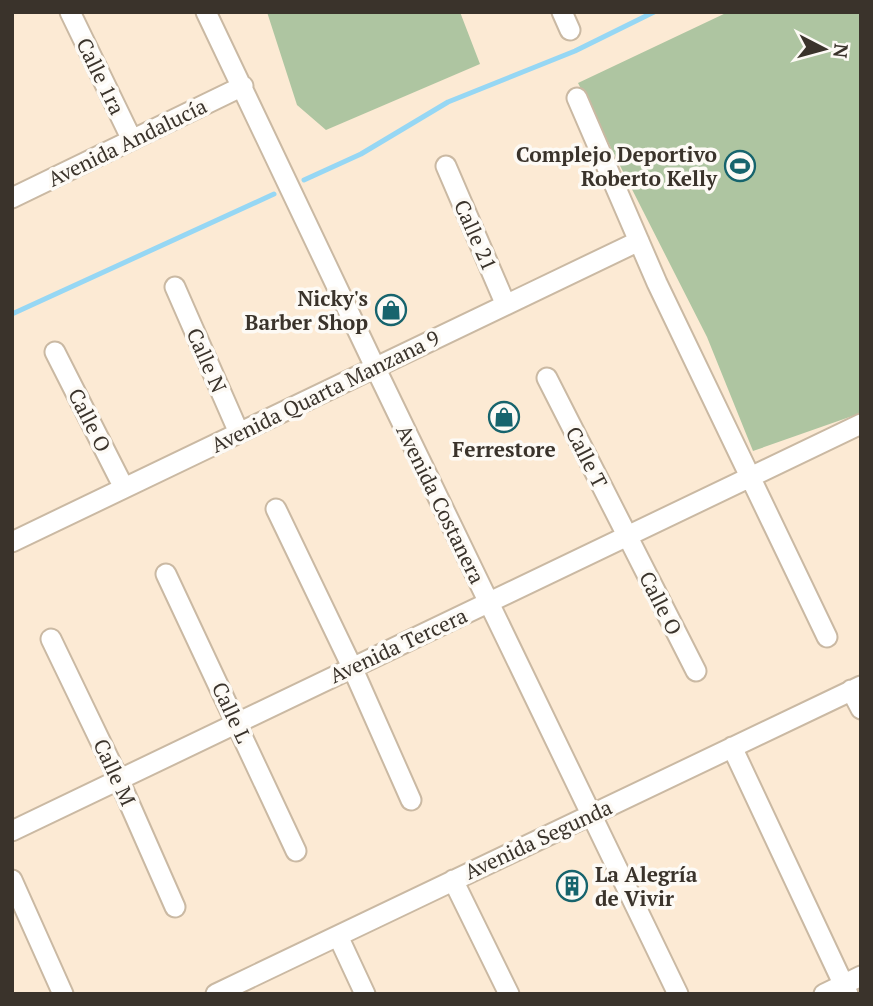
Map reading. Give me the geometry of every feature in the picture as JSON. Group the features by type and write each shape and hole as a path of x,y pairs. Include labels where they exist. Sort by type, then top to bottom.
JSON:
{"street":[{"name":"Calle 1ra","path":"70,12 132,140"},
{"name":"Avenida Costanera","path":"206,12 678,994"},
{"name":"Avenida Andalucía","path":"12,198 243,86"},
{"path":"577,98 639,241 827,637"},
{"name":"Calle 21","path":"446,166 505,303"},
{"name":"Avenida Quarta Manzana 9","path":"12,542 639,241"},
{"name":"Calle N","path":"176,287 239,433"},
{"name":"Calle O","path":"55,352 124,488"},
{"name":"Calle T","path":"547,378 626,535"},
{"name":"Avenida Tercera","path":"12,831 861,424"},
{"path":"276,509 352,667 411,800"},
{"name":"Calle O","path":"626,535 696,671"},
{"name":"Calle L","path":"166,573 296,851"},
{"name":"Calle M","path":"51,639 119,780 175,907"},
{"path":"856,688 861,709"},
{"name":"Avenida Segunda","path":"216,994 856,688"},
{"path":"732,747 851,985 824,994"},
{"path":"12,880 63,994"},
{"path":"453,880 509,994"},
{"path":"338,936 365,994"}],"green space":[{"path":"267,12 460,12 480,64 326,130 297,105"},
{"name":"Complejo Deportivo Roberto Kelly","path":"728,12 861,12 861,413 753,451 707,337 578,83"}],"waterway":[{"path":"304,180 361,154 448,102 575,51 654,12"},
{"path":"12,314 274,194"}],"place":[{"name":"Complejo Deportivo Roberto Kelly","path":"740,166"},
{"name":"Nicky's Barber Shop","path":"391,310"},
{"name":"Ferrestore","path":"504,417"},
{"name":"La Alegría de Vivir","path":"572,886"}]}
